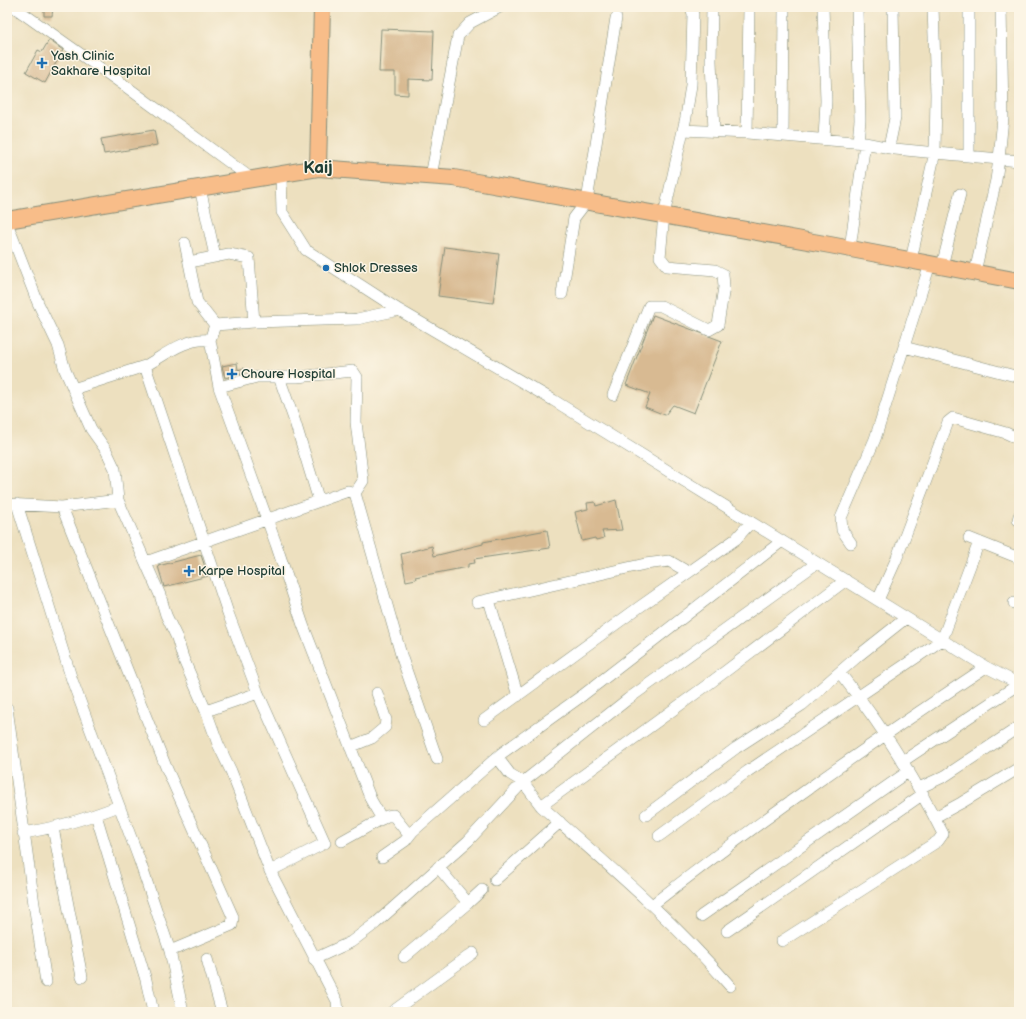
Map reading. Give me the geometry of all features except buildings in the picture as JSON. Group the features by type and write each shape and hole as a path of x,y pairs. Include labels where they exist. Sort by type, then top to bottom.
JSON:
{"highway":[{"path":"318,168 322,7"},
{"path":"7,220 318,168 454,178 850,248 1019,281"}],"street":[{"path":"14,7 25,11 252,179"},
{"path":"431,176 458,36 470,23 500,7"},
{"path":"613,395 649,306 661,306 709,330 718,325 724,287 723,274 715,270 667,266 660,257 664,215 683,130 690,85 693,14 691,7"},
{"path":"712,7 711,61 714,132"},
{"path":"747,133 749,7"},
{"path":"783,136 784,7"},
{"path":"823,7 826,101 824,139"},
{"path":"850,248 861,142 857,7"},
{"path":"889,147 895,118 893,7"},
{"path":"911,260 935,152 936,94 933,7"},
{"path":"969,7 969,155"},
{"path":"975,272 996,180 1002,144 1002,7"},
{"path":"562,294 574,218 587,201 616,18"},
{"path":"683,130 747,133 861,142 889,147 1019,160"},
{"path":"281,174 282,212 306,250 399,310 553,400 986,667 1019,684 701,916"},
{"path":"200,188 215,256"},
{"path":"851,543 842,530 841,518 875,439 904,347 936,265 960,194"},
{"path":"7,223 38,303 58,345 64,370 92,429 106,450 115,469 118,500 160,595 166,614 177,638 183,658 206,711 270,871 336,1001 338,1012"},
{"path":"184,243 197,302 215,326"},
{"path":"189,262 229,254 249,258 254,322"},
{"path":"215,326 254,322 357,319 399,310"},
{"path":"215,326 210,340 219,387 267,519 303,625 371,800 382,819"},
{"path":"73,389 145,366 183,345 201,339 210,340"},
{"path":"904,347 1019,377"},
{"path":"145,366 228,612 258,693 324,843 270,871"},
{"path":"219,387 257,378 297,377 353,371 357,378 356,422 363,481 355,493 400,651 437,759"},
{"path":"279,377 295,422 319,501"},
{"path":"878,600 896,560 948,422 953,418 1006,433 1019,440"},
{"path":"146,562 348,491 355,493"},
{"path":"118,500 62,507 12,504 72,680 119,806 170,951 183,1012"},
{"path":"62,507 166,767 233,916 232,925 170,951"},
{"path":"484,720 736,539 752,522"},
{"path":"659,836 748,771 942,640 974,540 1019,558"},
{"path":"382,857 404,841 497,757 583,695 782,541"},
{"path":"476,602 645,564 669,561 688,572"},
{"path":"314,959 351,942 468,841 523,782 628,699 817,563"},
{"path":"542,806 710,683 846,580"},
{"path":"489,600 518,696"},
{"path":"646,815 736,748 802,705 858,656 906,618"},
{"path":"652,904 742,835 886,734 986,667"},
{"path":"782,941 938,841 943,834 921,791 886,734 840,673"},
{"path":"206,711 258,693"},
{"path":"350,747 372,738 386,727 386,720 377,693"},
{"path":"7,708 46,982"},
{"path":"727,931 921,791 1019,727"},
{"path":"497,757 510,774 523,782 542,806 652,904 702,954 730,986"},
{"path":"935,817 961,804 1019,768"},
{"path":"24,833 53,828 96,815 119,806"},
{"path":"96,815 146,980 153,1012"},
{"path":"342,841 382,819 393,815 409,835"},
{"path":"495,880 560,822"},
{"path":"53,828 82,977"},
{"path":"438,868 468,903"},
{"path":"404,957 482,890"},
{"path":"392,1012 473,953"},
{"path":"207,959 222,1012"}],"place":[{"name":"Yash Clinic Sakhare Hospital","path":"42,63"},
{"name":"Shlok Dresses","path":"326,268"},
{"name":"Choure Hospital","path":"232,374"},
{"name":"Karpe Hospital","path":"189,571"}],"district":[{"name":"Kaij","path":"318,168"}]}
